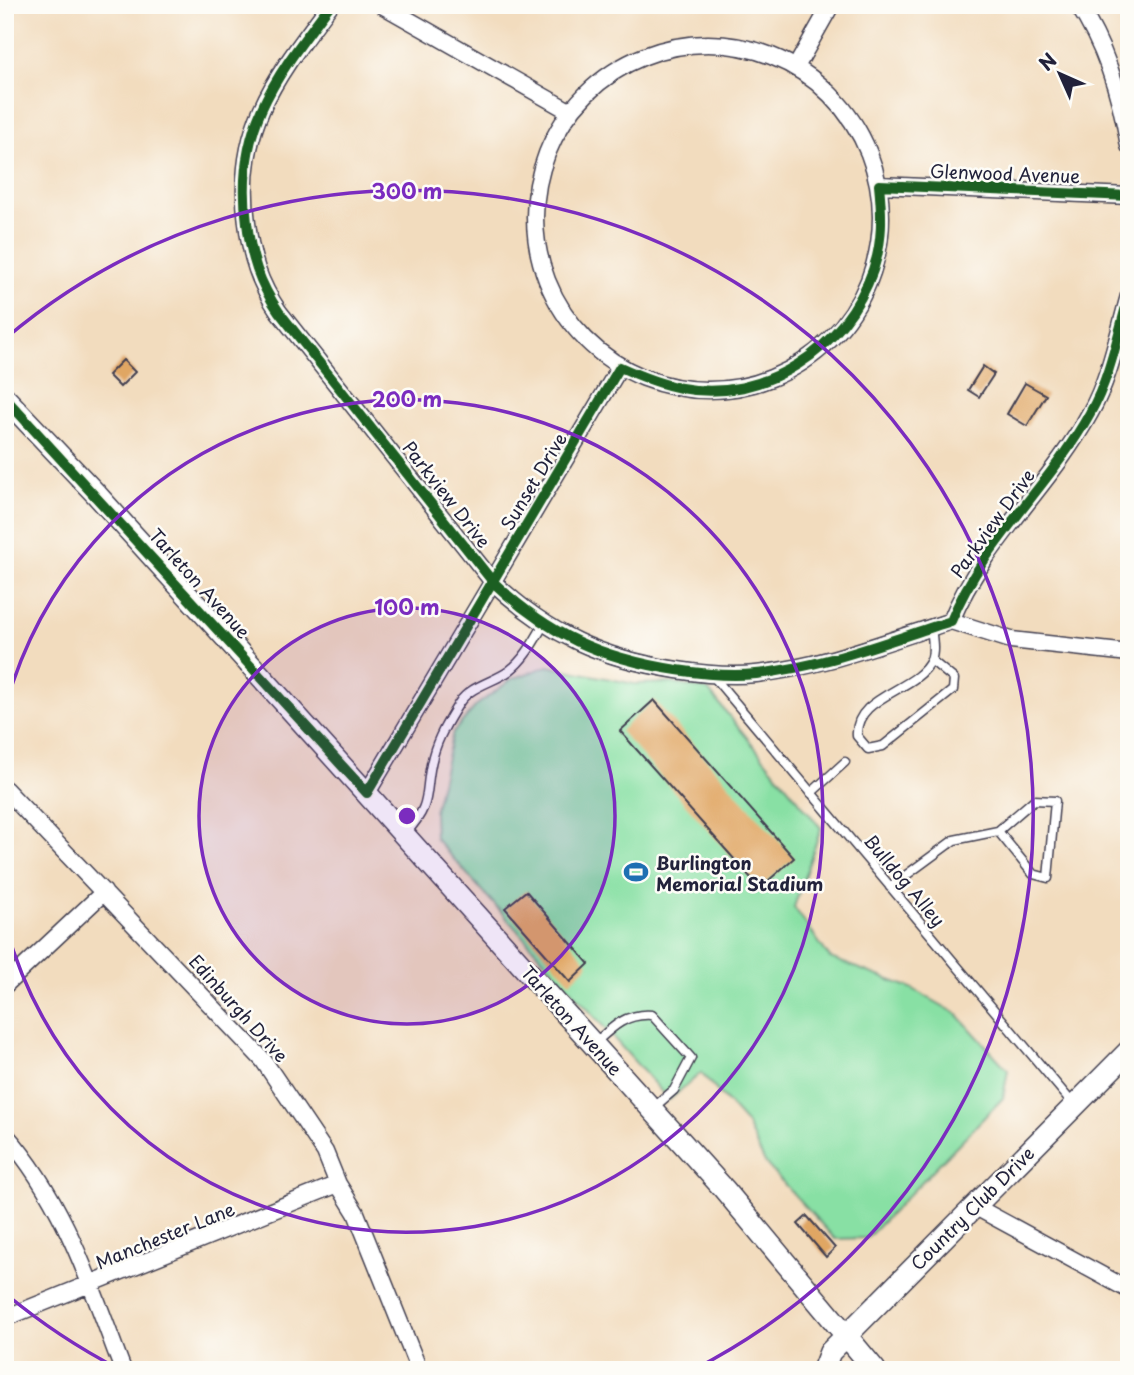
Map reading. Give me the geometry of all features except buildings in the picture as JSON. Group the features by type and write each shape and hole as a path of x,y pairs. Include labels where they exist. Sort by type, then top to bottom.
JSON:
{"street":[{"name":"Parkview Drive","path":"330,5 274,84 248,141 243,197 251,259 265,292 279,312 493,582 521,608 544,624 593,651 635,663 713,675 755,675 812,664 951,621 962,594 985,558 1091,411 1129,296"},
{"path":"382,5 571,112"},
{"path":"796,67 831,5"},
{"path":"1078,5 1104,53 1117,91 1129,146"},
{"path":"716,44 744,47 796,67 825,89 850,117 868,149 879,185 880,241 864,294 849,318 810,357 781,374 750,386 717,391 673,387 651,381 620,367 576,330 559,306 546,279 538,251 535,222 537,192 543,164 571,112 611,74 636,60 675,48 716,44"},
{"name":"Glenwood Avenue","path":"879,185 1129,196"},
{"name":"Sunset Drive","path":"367,793 620,367"},
{"name":"Tarleton Avenue","path":"5,398 405,834 724,1189 875,1370"},
{"path":"951,621 1011,640 1129,653"},
{"name":"Edinburgh Drive","path":"5,789 263,1060 325,1152 338,1184 356,1213 419,1370"},
{"path":"5,985 104,892"},
{"name":"Country Club Drive","path":"823,1370 830,1352 1129,1051"},
{"path":"5,1134 46,1187 92,1285 123,1370"},
{"name":"Manchester Lane","path":"5,1318 338,1184"},
{"path":"974,1206 1129,1290"}],"lane":[{"path":"405,834 421,817 429,795 432,757 446,724 461,699 508,671 528,651 544,624"},
{"path":"931,627 931,660 915,676 873,704 859,720 857,736 864,746 876,750 883,746 953,690 956,685 954,679 931,660"},
{"name":"Bulldog Alley","path":"713,675 1074,1105"},
{"path":"857,753 864,746"},
{"path":"811,793 845,762"},
{"path":"890,887 954,839 998,831 1034,800 1055,801 1048,878 1033,874 998,831"},
{"path":"593,1044 618,1021 640,1014 652,1016 691,1058 674,1090 652,1109"}],"green space":[{"name":"Burlington Memorial Stadium","path":"548,666 634,684 671,683 708,690 821,828 794,907 830,958 911,988 957,1014 1008,1070 1003,1098 867,1238 835,1239 765,1163 746,1123 701,1073 669,1100 435,838 434,812 453,732 477,705 512,679"}],"cycle path":[{"path":"330,5 292,56 263,105 253,131 247,159 245,189 249,235 261,280 279,312 493,582 514,601 556,630 600,651 677,670 716,675 756,674 806,666 951,621 981,565 1074,440 1090,413 1108,371 1129,296"},
{"path":"5,398 367,793 620,367 665,384 712,391 742,387 771,378 798,364 822,346 843,324 860,298 873,270 880,238 879,185 1129,196"}],"place":[{"name":"Burlington Memorial Stadium","path":"636,872"}]}
